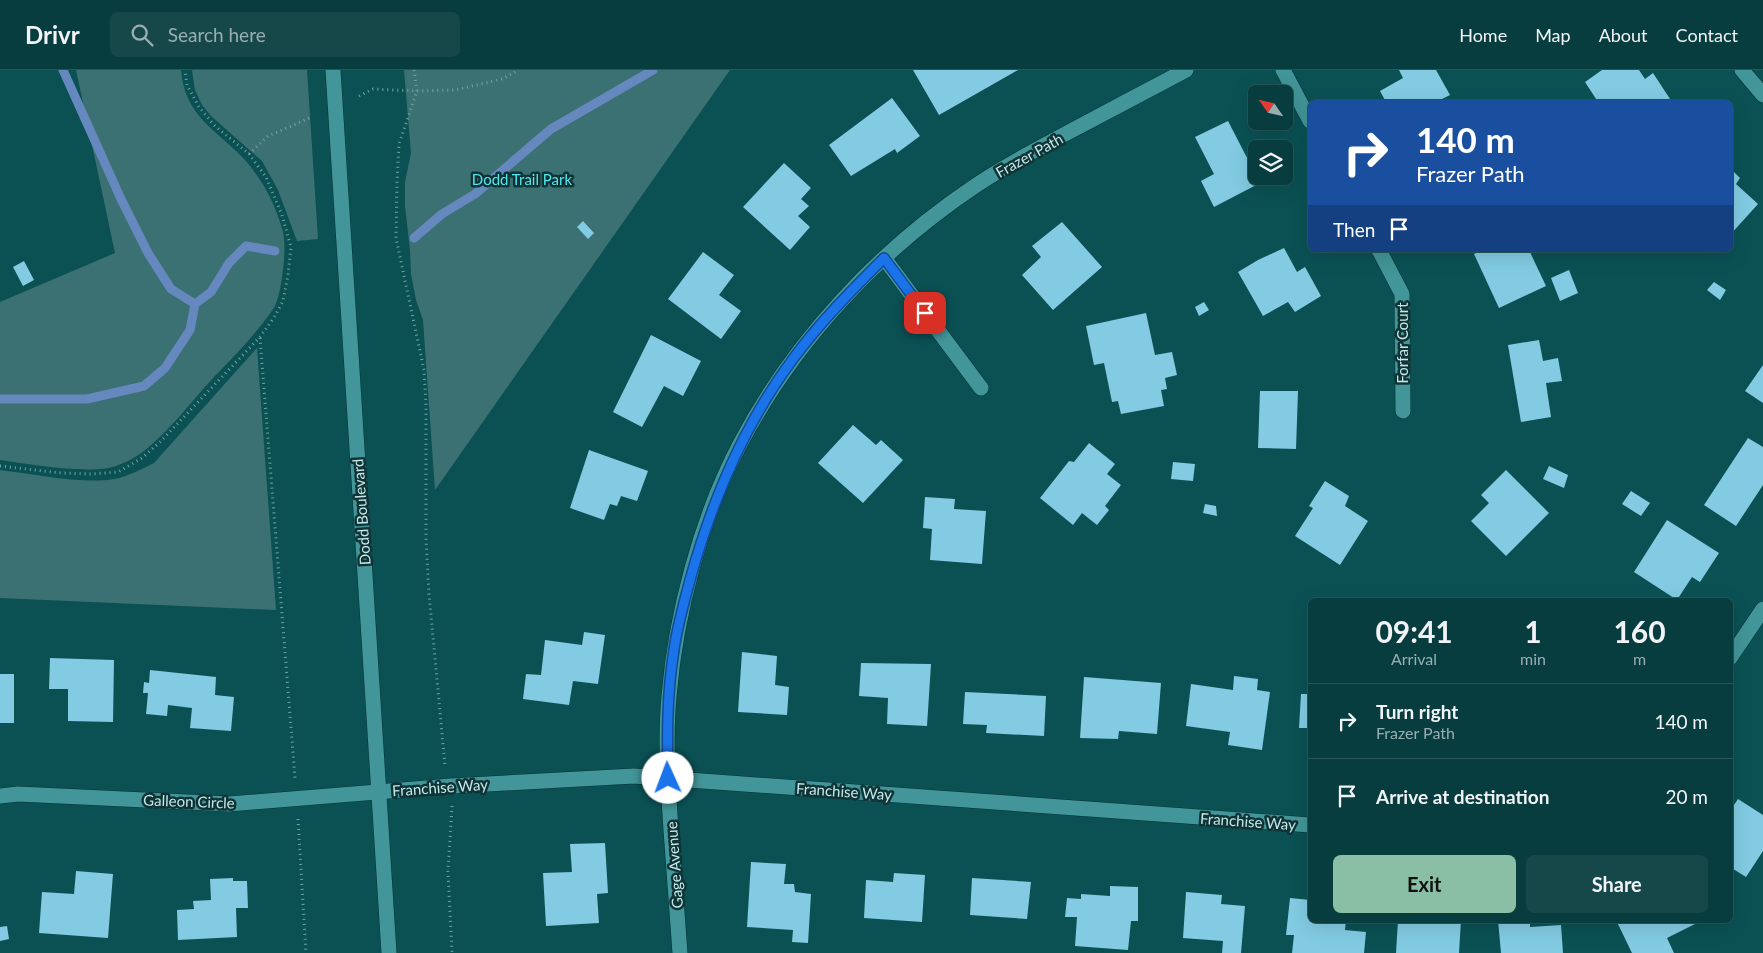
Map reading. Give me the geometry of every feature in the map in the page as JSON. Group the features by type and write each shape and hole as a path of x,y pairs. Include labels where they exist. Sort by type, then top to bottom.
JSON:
{"street":[{"name":"Dodd Boulevard","path":"333,70 389,953"},
{"name":"Frazer Path","path":"668,778 669,699 674,649 700,543 717,495 740,445 767,398 793,359 830,314 884,258 926,220 976,185 1022,158 1186,70"},
{"path":"1283,70 1308,117"},
{"path":"1742,70 1763,95"},
{"name":"Forfar Court","path":"1380,252 1402,294 1403,411"},
{"path":"884,258 981,388"},
{"path":"1733,654 1763,609"},
{"name":"Franchise Way","path":"378,791 634,776 1308,825"},
{"name":"Gage Avenue","path":"668,778 680,953"},
{"name":"Galleon Circle","path":"0,796 18,794 229,804 378,791"}],"path":[{"path":"0,466 61,473 118,472 142,458 160,442 260,337 275,316 282,301 288,275 291,247 282,215 266,177 249,154 214,125 199,107 187,86 185,70"},
{"path":"414,70 417,91 400,144 396,238 424,370 426,405 426,538 429,594 444,762 451,786 452,810 448,871 452,953"},
{"path":"358,96 373,89 456,90 502,79 520,70"},
{"path":"249,154 268,136 312,117"},
{"path":"260,337 297,799 306,953"}],"green space":[{"path":"76,70 181,70 184,86 195,111 244,159 263,184 277,212 284,239 283,269 278,299 272,311 254,334 157,440 135,457 116,466 91,469 59,468 0,460 0,302 115,253"},
{"path":"192,70 307,70 318,239 297,241 278,190 262,161 211,116 202,105 195,90"},
{"name":"Dodd Trail Park","path":"404,70 730,70 435,490 423,320 416,300 411,274 405,206 405,182 411,153"},
{"path":"257,348 276,610 0,598 0,470 95,481 119,478 131,474 154,463"}],"building":[{"path":"913,70 1018,70 939,115"},
{"path":"1399,70 1436,70 1450,95 1440,100 1385,100 1380,91 1403,78"},
{"path":"1602,70 1639,70 1645,79 1653,73 1671,100 1597,100 1585,82"},
{"path":"892,98 920,136 897,153 895,149 851,176 829,145"},
{"path":"1228,121 1248,160 1248,185 1256,185 1214,207 1201,181 1214,174 1195,137"},
{"path":"784,163 811,188 801,199 809,206 798,216 810,227 790,250 743,207"},
{"path":"1733,171 1740,178 1736,184 1758,204 1733,232"},
{"path":"583,221 594,233 588,239 577,227"},
{"path":"1062,222 1102,267 1053,310 1022,275 1041,257 1032,246"},
{"path":"1284,248 1297,272 1305,267 1321,296 1295,312 1288,302 1263,316 1238,272"},
{"path":"703,252 734,275 719,295 741,311 721,339 668,299"},
{"path":"1478,252 1530,252 1546,286 1499,308 1474,254"},
{"path":"24,261 34,280 23,286 13,267"},
{"path":"1569,270 1578,293 1560,301 1551,278"},
{"path":"1714,282 1726,290 1720,300 1707,290"},
{"path":"1204,302 1209,310 1199,316 1195,307"},
{"path":"1146,313 1155,355 1172,352 1177,375 1165,378 1167,389 1161,390 1164,406 1121,414 1118,401 1112,402 1104,363 1094,365 1086,326"},
{"path":"651,335 701,361 683,396 664,386 642,427 613,412"},
{"path":"1539,340 1543,361 1558,358 1562,381 1546,383 1551,417 1521,422 1508,345"},
{"path":"1763,365 1763,403 1745,391"},
{"path":"1260,391 1298,391 1296,449 1258,448"},
{"path":"853,425 876,445 881,440 903,460 863,503 818,463"},
{"path":"1748,438 1763,447 1763,485 1736,526 1704,505"},
{"path":"1089,443 1115,464 1107,474 1121,485 1105,506 1109,510 1097,525 1082,513 1073,525 1040,498 1069,461 1074,462"},
{"path":"589,450 648,471 637,501 621,496 617,506 610,504 604,520 570,508"},
{"path":"1173,462 1195,464 1193,481 1171,479"},
{"path":"1549,466 1568,475 1564,488 1543,479"},
{"path":"1506,470 1549,513 1506,556 1471,521 1489,503 1481,495"},
{"path":"1325,481 1349,496 1345,506 1368,521 1340,565 1295,536 1313,508 1309,506"},
{"path":"1631,491 1650,503 1641,516 1622,504"},
{"path":"925,497 955,499 954,509 986,511 982,564 930,560 932,529 923,528"},
{"path":"1205,504 1216,506 1217,516 1203,513"},
{"path":"1667,520 1719,553 1700,582 1692,577 1678,598 1674,598 1634,572"},
{"path":"584,632 605,635 598,684 573,681 569,705 523,699 526,674 541,675 545,640 582,645"},
{"path":"742,652 777,656 775,685 789,687 787,715 738,712"},
{"path":"50,658 114,660 113,722 68,721 68,689 49,689"},
{"path":"861,663 931,664 927,726 887,724 888,698 859,696"},
{"path":"150,670 216,677 215,695 234,697 231,731 190,728 192,708 168,705 167,716 146,714 148,693 143,693 144,682 149,683"},
{"path":"0,674 14,674 14,723 0,723"},
{"path":"1234,676 1258,679 1257,690 1270,692 1262,750 1228,745 1230,732 1186,726 1191,684 1233,690"},
{"path":"1084,677 1161,683 1157,734 1119,731 1118,739 1080,738"},
{"path":"965,692 1046,696 1044,736 986,733 987,725 963,724"},
{"path":"1301,694 1308,694 1308,728 1299,728"},
{"path":"1738,799 1763,815 1763,851 1746,877 1733,869 1733,806"},
{"path":"605,843 608,893 597,894 599,923 546,926 543,873 572,872 570,844"},
{"path":"751,862 786,864 784,884 794,884 795,892 811,894 808,943 792,942 793,930 747,927"},
{"path":"76,871 113,874 108,938 39,933 42,892 74,894"},
{"path":"894,873 925,875 922,922 864,918 866,880 893,882"},
{"path":"233,878 233,881 247,881 248,908 236,908 237,937 178,940 177,910 194,909 193,901 211,900 210,879"},
{"path":"972,878 1031,882 1027,919 970,915"},
{"path":"1110,886 1138,887 1138,921 1131,921 1128,950 1075,946 1077,917 1065,917 1067,898 1081,899 1081,894 1110,896"},
{"path":"1186,892 1222,895 1221,904 1245,906 1241,953 1222,953 1223,941 1183,938"},
{"path":"1290,898 1308,900 1308,923 1346,923 1345,930 1366,932 1364,953 1292,953 1294,935 1286,935"},
{"path":"1398,923 1461,923 1459,953 1396,953"},
{"path":"1498,923 1530,923 1530,927 1561,925 1563,953 1501,953"},
{"path":"1617,923 1697,923 1667,938 1674,953 1632,953"},
{"path":"7,926 9,939 0,941 0,927"}],"waterway":[{"path":"63,70 121,199 148,253 171,289 195,304"},
{"path":"414,238 442,214 475,194 551,129 653,70"},
{"path":"0,399 87,399 144,386 165,368 190,330 195,304 211,292 229,263 246,246 275,251"}],"route":[{"path":"668,778 669,699 674,649 700,543 717,495 740,445 767,398 793,359 830,314 884,258 925,313"}]}
